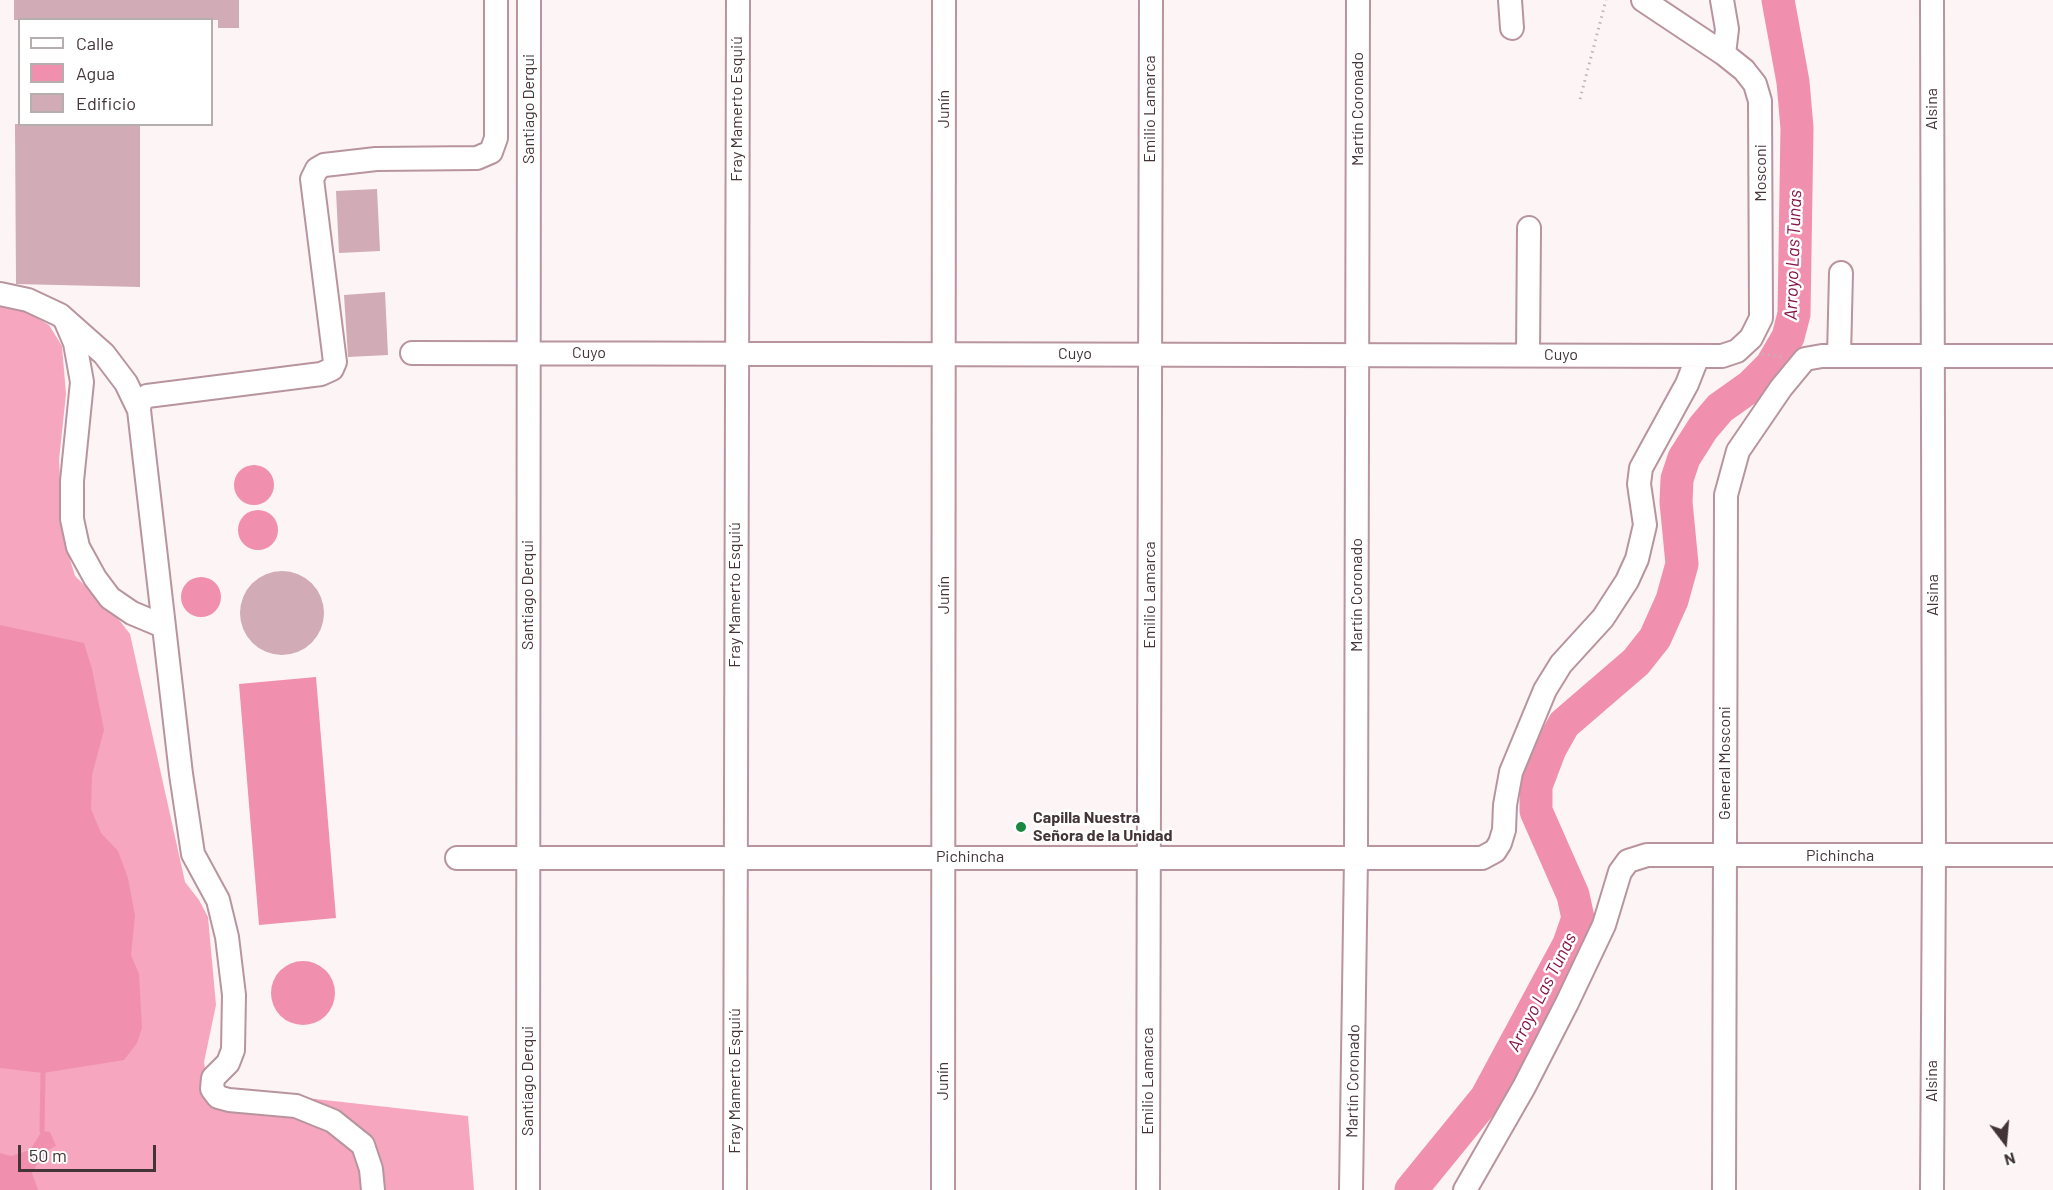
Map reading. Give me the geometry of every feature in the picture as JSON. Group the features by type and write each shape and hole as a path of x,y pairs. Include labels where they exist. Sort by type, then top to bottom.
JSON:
{"street":[{"path":"138,410 141,402 147,396 321,374 332,369 335,362 312,179 317,169 324,165 376,159 477,158 491,152 496,138 496,0"},
{"name":"Santiago Derqui","path":"528,1190 529,0"},
{"name":"Fray Mamerto Esquiú","path":"735,1190 735,353 738,0"},
{"name":"Junín","path":"943,1190 944,0"},
{"name":"Emilio Lamarca","path":"1148,1190 1151,0"},
{"name":"Martín Coronado","path":"1351,1190 1356,857 1358,0"},
{"path":"1510,0 1512,28"},
{"name":"Mosconi","path":"1643,0 1724,54 1755,84 1760,101 1761,318 1751,338 1737,351"},
{"path":"1722,0 1728,29 1724,54"},
{"name":"Alsina","path":"1932,0 1934,855 1932,1190"},
{"path":"1528,355 1529,228"},
{"path":"1839,356 1841,273"},
{"path":"0,294 28,300 64,319 104,354 126,382 138,410 193,854 218,900 227,937 234,995 233,1050 228,1063 213,1078 212,1089 218,1096 229,1100 296,1106 333,1120 363,1145 371,1169 372,1190"},
{"path":"64,319 75,343 82,382 72,481 72,519 78,547 95,578 110,598 132,613 163,626"},
{"name":"Cuyo","path":"412,353 1722,356 1737,351"},
{"name":"Pichincha","path":"457,858 1482,858 1495,851 1500,843 1504,830 1505,805 1511,772 1545,690 1562,664 1603,618 1627,581 1637,559 1645,525 1640,484 1641,468 1687,384 1698,356"},
{"path":"1805,360 1839,356 2053,356"},
{"name":"General Mosconi","path":"1724,1190 1726,495 1737,452 1781,388 1805,360"},
{"name":"Pichincha","path":"1465,1190 1524,1087 1568,1003 1604,925 1620,872 1628,861 1647,855 1725,857 2053,855"}],"path":[{"path":"1580,99 1606,0"},
{"path":"1737,351 1805,360"}],"shaded area":[{"path":"0,306 27,312 49,325 62,346 66,394 59,460 63,536 75,576 116,616 130,634 185,882 199,900 208,917 216,1005 204,1062 206,1075 225,1089 468,1116 474,1190 0,1190"}],"water":[{"path":"254,465 268,471 274,485 268,499 254,505 240,499 234,485 240,471"},
{"path":"258,510 272,516 278,530 272,544 258,550 244,544 238,530 244,516"},
{"path":"201,577 215,583 221,597 215,611 201,617 187,611 181,597 187,583"},
{"path":"0,625 84,643 92,669 104,730 92,775 91,809 101,833 118,851 128,878 135,916 131,955 139,974 142,1028 137,1043 124,1060 43,1073 0,1068"},
{"path":"316,677 336,918 259,925 239,684"},
{"path":"303,961 321,967 329,975 335,993 329,1011 321,1019 303,1025 285,1019 277,1011 271,993 277,975 285,967"},
{"path":"42,1131 50,1132 56,1146 44,1152 32,1173 38,1190 0,1190 0,1153 11,1156 30,1150"}],"building":[{"path":"14,0 239,0 239,28 218,28 218,20 213,20 213,18 18,18 14,20"},
{"path":"15,124 18,126 140,126 140,287 16,284"},
{"path":"377,189 380,251 339,253 336,191"},
{"path":"385,292 388,355 348,357 344,295"},
{"path":"274,571 290,571 306,578 317,589 324,605 321,629 312,643 290,655 274,655 258,648 247,637 240,621 240,605 247,589 258,578"}],"waterway":[{"name":"Arroyo Las Tunas","path":"1411,1190 1486,1098 1569,944 1578,918 1573,895 1536,811 1536,786 1550,749 1564,724 1636,662 1655,638 1672,600 1682,564 1676,502 1677,479 1684,458 1703,428 1720,408 1751,386 1771,366 1788,337 1794,314 1797,128 1793,82 1778,0"},
{"path":"42,1131 43,1073"}],"place":[{"name":"Capilla Nuestra Señora de la Unidad","path":"1021,827"}]}
